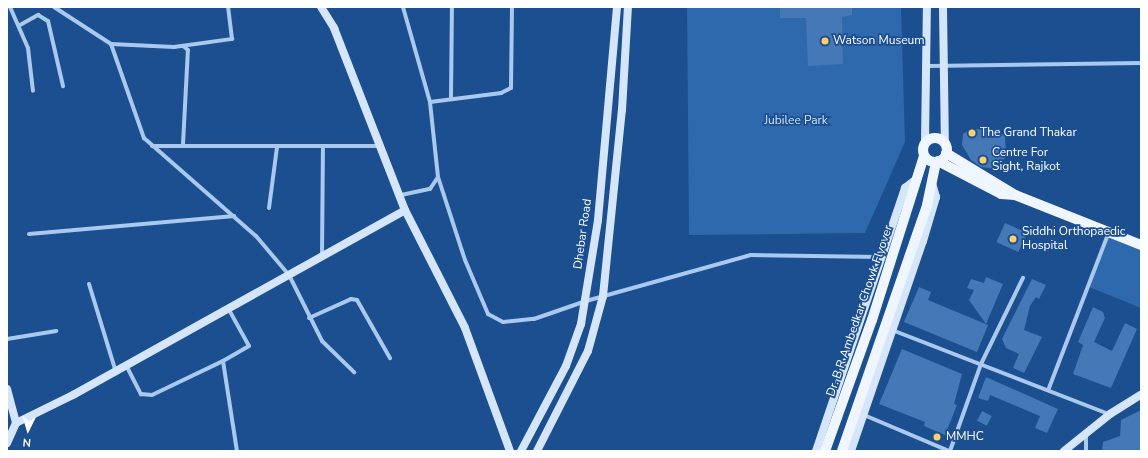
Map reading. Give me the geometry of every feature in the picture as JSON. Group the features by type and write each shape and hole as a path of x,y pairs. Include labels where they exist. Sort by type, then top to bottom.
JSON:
{"main road":[{"path":"1015,195 1001,194 924,156 925,143 938,138 946,149 1015,195 1141,245"},
{"path":"842,451 927,205 937,162 946,149"},
{"name":"Dr. B R Ambedkar Chowk Flyover","path":"825,451 910,202 924,156"}],"street":[{"path":"10,7 20,25 28,48 33,91"},
{"path":"54,7 111,44 183,46 232,39 228,7"},
{"path":"321,7 334,28 379,146 401,195 406,210 465,328 510,451"},
{"path":"403,7 430,102 438,177 465,260 488,314 502,322 534,319 586,300 751,255 880,257"},
{"path":"451,97 452,7"},
{"path":"430,102 451,97 501,93 511,88 512,7"},
{"name":"Dhebar Road","path":"521,451 566,366 586,300 609,116 616,7"},
{"name":"Dhebar Road","path":"537,451 588,351 602,296 622,110 628,7"},
{"path":"925,143 929,66 927,7"},
{"path":"943,7 946,149"},
{"path":"20,25 38,15 48,21 62,86"},
{"path":"111,44 139,130 152,146 234,216 289,275 308,318 329,349 354,372"},
{"path":"183,46 188,50 183,144"},
{"path":"929,66 1141,63"},
{"path":"152,146 183,144 277,147 379,146"},
{"path":"322,257 323,146"},
{"path":"269,208 277,147"},
{"path":"401,195 430,189 438,177"},
{"path":"816,451 880,257 905,188 918,178"},
{"path":"851,451 936,197 932,183"},
{"path":"7,443 16,423 73,395 115,369 406,210"},
{"path":"29,234 234,216"},
{"path":"1049,388 1110,232"},
{"path":"864,415 949,451 981,364 1023,278"},
{"path":"89,284 115,369"},
{"path":"308,318 351,299 357,300 390,358"},
{"path":"125,364 141,394 152,395 223,361 249,346 227,308"},
{"path":"892,330 1049,388 1110,414"},
{"path":"7,339 56,331"},
{"path":"223,361 237,451"},
{"path":"7,389 10,409 16,423"},
{"path":"1064,451 1110,414 1141,395"},
{"path":"1086,432 1086,451"}],"green space":[{"name":"Jubilee Park","path":"687,7 901,7 905,142 865,233 689,235"},
{"path":"1110,232 1141,245 1141,308 1089,287"}],"building":[{"name":"Watson Museum","path":"780,7 852,7 852,15 842,17 843,64 808,66 806,18 780,18"},
{"path":"970,129 989,129 1005,136 1006,156 997,169 981,167 971,160 962,145 963,134"},
{"path":"1005,223 1027,233 1018,252 996,242"},
{"path":"986,277 1003,284 986,324 969,300 974,290 967,288 971,279 984,283"},
{"path":"1032,279 1046,285 1039,299 1036,297 1030,306 1024,330 1042,337 1024,373 1013,368 1019,354 1006,348 1002,339"},
{"path":"919,287 931,292 928,300 988,325 977,352 904,322"},
{"path":"1093,307 1103,312 1105,318 1094,342 1112,351 1125,323 1137,329 1111,388 1073,374 1083,345 1078,342"},
{"path":"902,349 962,374 954,404 957,405 945,435 924,426 925,422 879,404"},
{"path":"986,377 1058,409 1047,433 1035,428 1040,416 990,395 988,401 978,398"},
{"path":"1141,410 1141,451 1102,451 1103,442 1120,436 1121,420"},
{"path":"982,411 992,416 987,426 977,421"}],"place":[{"name":"Watson Museum","path":"825,41"},
{"name":"The Grand Thakar","path":"972,133"},
{"name":"Centre For Sight, Rajkot","path":"983,160"},
{"name":"Siddhi Orthopaedic Hospital","path":"1013,239"},
{"name":"MMHC","path":"937,437"}]}
